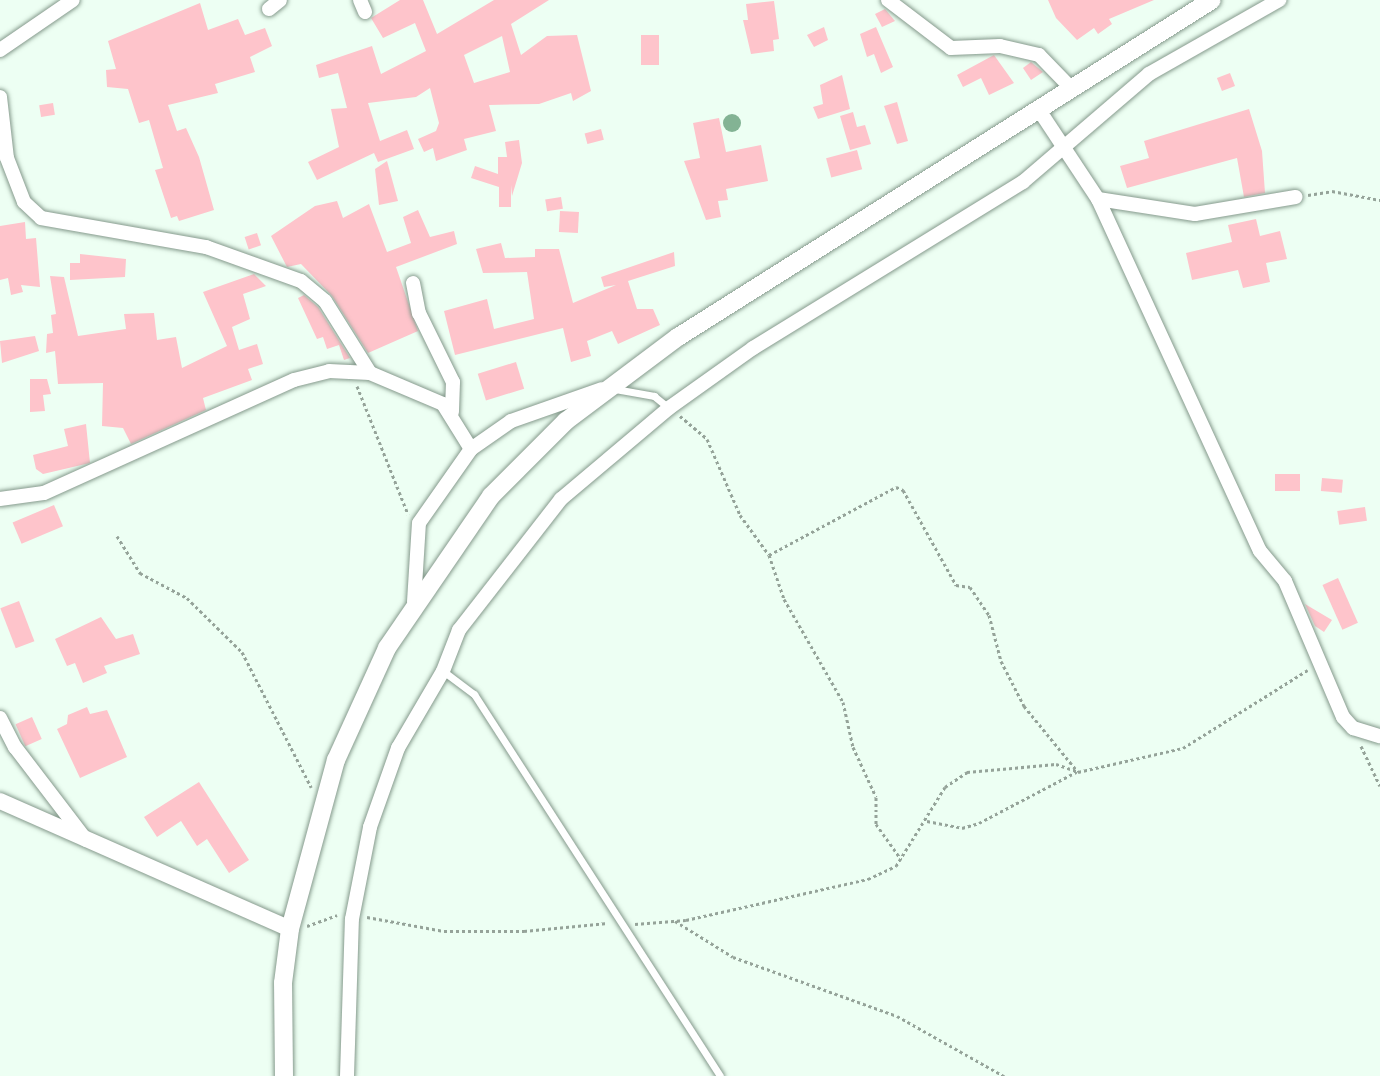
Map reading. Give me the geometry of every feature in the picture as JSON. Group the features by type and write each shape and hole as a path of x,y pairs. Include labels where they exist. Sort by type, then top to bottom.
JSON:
{"main road":[{"path":"284,1076 283,983 290,929 321,805 358,702 414,602 491,496 607,388 1212,0"}],"street":[{"path":"0,50 73,0"},
{"path":"888,0 951,48 1000,46 1040,55 1072,89"},
{"path":"347,1076 352,920 370,827 398,748 443,671 476,606 561,499 669,408 753,348 1023,182 1068,148 1149,74 1279,0"},
{"path":"0,97 7,158 24,202 41,218 206,247 301,281 325,301 370,373"},
{"path":"1039,110 1068,148 1098,199 1260,551 1285,581 1353,728 1380,736"},
{"path":"1098,199 1195,214 1296,197"},
{"path":"413,284 419,313 453,382 452,412 471,450"},
{"path":"0,499 54,489 294,380 351,370 370,373 452,412"},
{"path":"414,602 417,535 436,492 471,450 511,421 607,388"},
{"path":"0,717 15,747 89,844"},
{"path":"0,801 89,844 290,929"}],"lane":[{"path":"607,388 654,396 669,408"},
{"path":"443,671 474,694 620,925 720,1076"}],"path":[{"path":"1296,197 1332,191 1380,200"},
{"path":"351,370 417,535"},
{"path":"669,408 707,439 740,514 769,555 784,599 843,702 854,747 876,797 876,824 901,859"},
{"path":"769,555 896,487 903,490 956,585 969,587 989,615 1001,661 1024,706 1078,772"},
{"path":"117,536 140,573 187,598 242,652 321,805"},
{"path":"927,821 962,828 979,823 1066,773 1183,748 1322,663"},
{"path":"1353,728 1380,786"},
{"path":"290,929 336,914 352,920 369,917 444,931 675,921 868,879 901,859 927,821 945,787 966,772 1056,764 1078,772"},
{"path":"675,921 741,960 897,1016 1005,1076"}],"shaded area":[{"path":"732,114 740,119 741,123 736,131 732,132 724,127 723,123 728,115"}],"building":[{"path":"400,0 423,0 437,34 494,0 549,0 511,24 521,55 547,36 577,35 591,91 573,101 571,93 539,104 489,105 496,131 464,139 467,150 436,161 433,148 424,152 418,139 436,131 439,123 430,88 416,97 368,103 380,141 407,130 414,149 378,162 374,153 317,180 308,162 339,147 331,109 347,108 338,73 319,78 316,65 372,46 381,74 426,51 415,23 383,38 371,18","holes":["502,36 510,72 474,83 464,55"]},
{"path":"1048,0 1154,0 1109,19 1112,24 1098,34 1094,28 1077,40 1056,18"},
{"path":"774,1 779,39 773,40 774,51 751,54 743,20 748,20 746,4"},
{"path":"200,3 208,30 238,19 245,35 265,28 272,46 250,57 255,72 215,84 218,93 168,105 177,131 186,128 199,157 214,210 179,221 177,216 171,218 155,170 163,168 149,120 139,123 128,89 107,87 106,70 116,69 108,41"},
{"path":"885,9 895,21 882,27 875,14"},
{"path":"824,27 828,40 814,47 807,35"},
{"path":"876,27 893,67 881,73 874,54 867,57 860,34"},
{"path":"641,35 659,35 659,65 641,65"},
{"path":"994,55 1014,83 989,95 981,78 963,87 957,75"},
{"path":"1031,62 1043,72 1031,80 1023,68"},
{"path":"1230,73 1235,86 1222,91 1217,78"},
{"path":"842,75 850,109 818,119 813,107 823,104 820,85"},
{"path":"897,102 908,141 897,144 884,106"},
{"path":"53,103 55,115 41,117 39,105"},
{"path":"1249,109 1262,151 1265,193 1244,197 1237,158 1127,188 1120,166 1149,158 1144,141"},
{"path":"853,112 857,127 865,125 871,144 850,150 840,116"},
{"path":"719,118 726,152 761,145 768,181 726,189 728,200 718,201 721,217 706,220 684,161 700,158 693,123"},
{"path":"601,129 604,140 587,144 585,133"},
{"path":"519,140 522,163 512,196 511,185 511,207 499,207 499,187 471,178 475,166 498,174 498,157 507,157 505,142"},
{"path":"857,150 862,169 831,178 826,158"},
{"path":"387,161 398,201 379,205 375,169"},
{"path":"561,197 563,209 547,211 545,200"},
{"path":"337,201 343,218 369,204 387,252 411,243 403,217 418,210 430,237 454,231 457,244 396,267 418,331 368,353 332,296 301,264 287,267 271,236 315,206"},
{"path":"560,211 579,212 578,233 559,232"},
{"path":"1256,219 1260,236 1280,231 1287,259 1266,263 1270,282 1243,288 1238,270 1192,280 1186,253 1232,242 1228,225"},
{"path":"25,222 26,239 36,238 40,287 21,285 23,292 11,295 8,278 0,280 0,226"},
{"path":"257,233 261,245 249,249 245,237"},
{"path":"501,243 505,258 535,257 535,249 559,249 573,303 616,285 604,287 601,277 674,252 675,266 628,281 637,309 653,309 660,325 618,344 612,331 587,341 591,356 571,362 563,328 455,355 444,311 487,299 494,329 534,319 527,272 483,273 476,249"},
{"path":"80,254 126,259 125,277 70,280 70,263 80,263"},
{"path":"254,274 266,286 243,294 250,319 232,327 239,350 257,344 263,364 248,369 252,380 203,398 206,410 131,444 123,428 102,426 103,383 58,384 55,351 46,353 47,334 53,333 51,315 56,314 50,276 64,277 78,336 126,329 124,314 154,313 157,340 176,337 182,368 227,346 203,292"},
{"path":"304,295 318,307 350,358 344,360 339,345 327,349 323,337 317,339 298,298"},
{"path":"35,336 39,351 2,363 0,341"},
{"path":"516,362 524,389 486,400 478,374"},
{"path":"30,379 47,379 51,394 43,395 45,411 30,412"},
{"path":"86,424 90,463 43,474 36,469 33,455 68,446 64,429"},
{"path":"1275,474 1300,474 1300,491 1275,491"},
{"path":"1322,478 1343,480 1342,493 1321,491"},
{"path":"54,505 63,526 22,544 13,523"},
{"path":"1365,507 1367,521 1339,525 1337,511"},
{"path":"1338,578 1358,623 1342,630 1322,585"},
{"path":"19,601 34,641 16,648 0,608"},
{"path":"1305,604 1332,620 1324,632 1315,626"},
{"path":"101,617 116,639 133,634 140,654 104,666 107,673 83,683 75,663 67,666 55,639"},
{"path":"87,707 90,714 107,710 127,757 80,778 57,729 67,724 68,715"},
{"path":"32,717 42,739 25,746 16,724"},
{"path":"199,782 249,860 229,873 207,839 197,846 181,821 157,837 144,817"}]}
